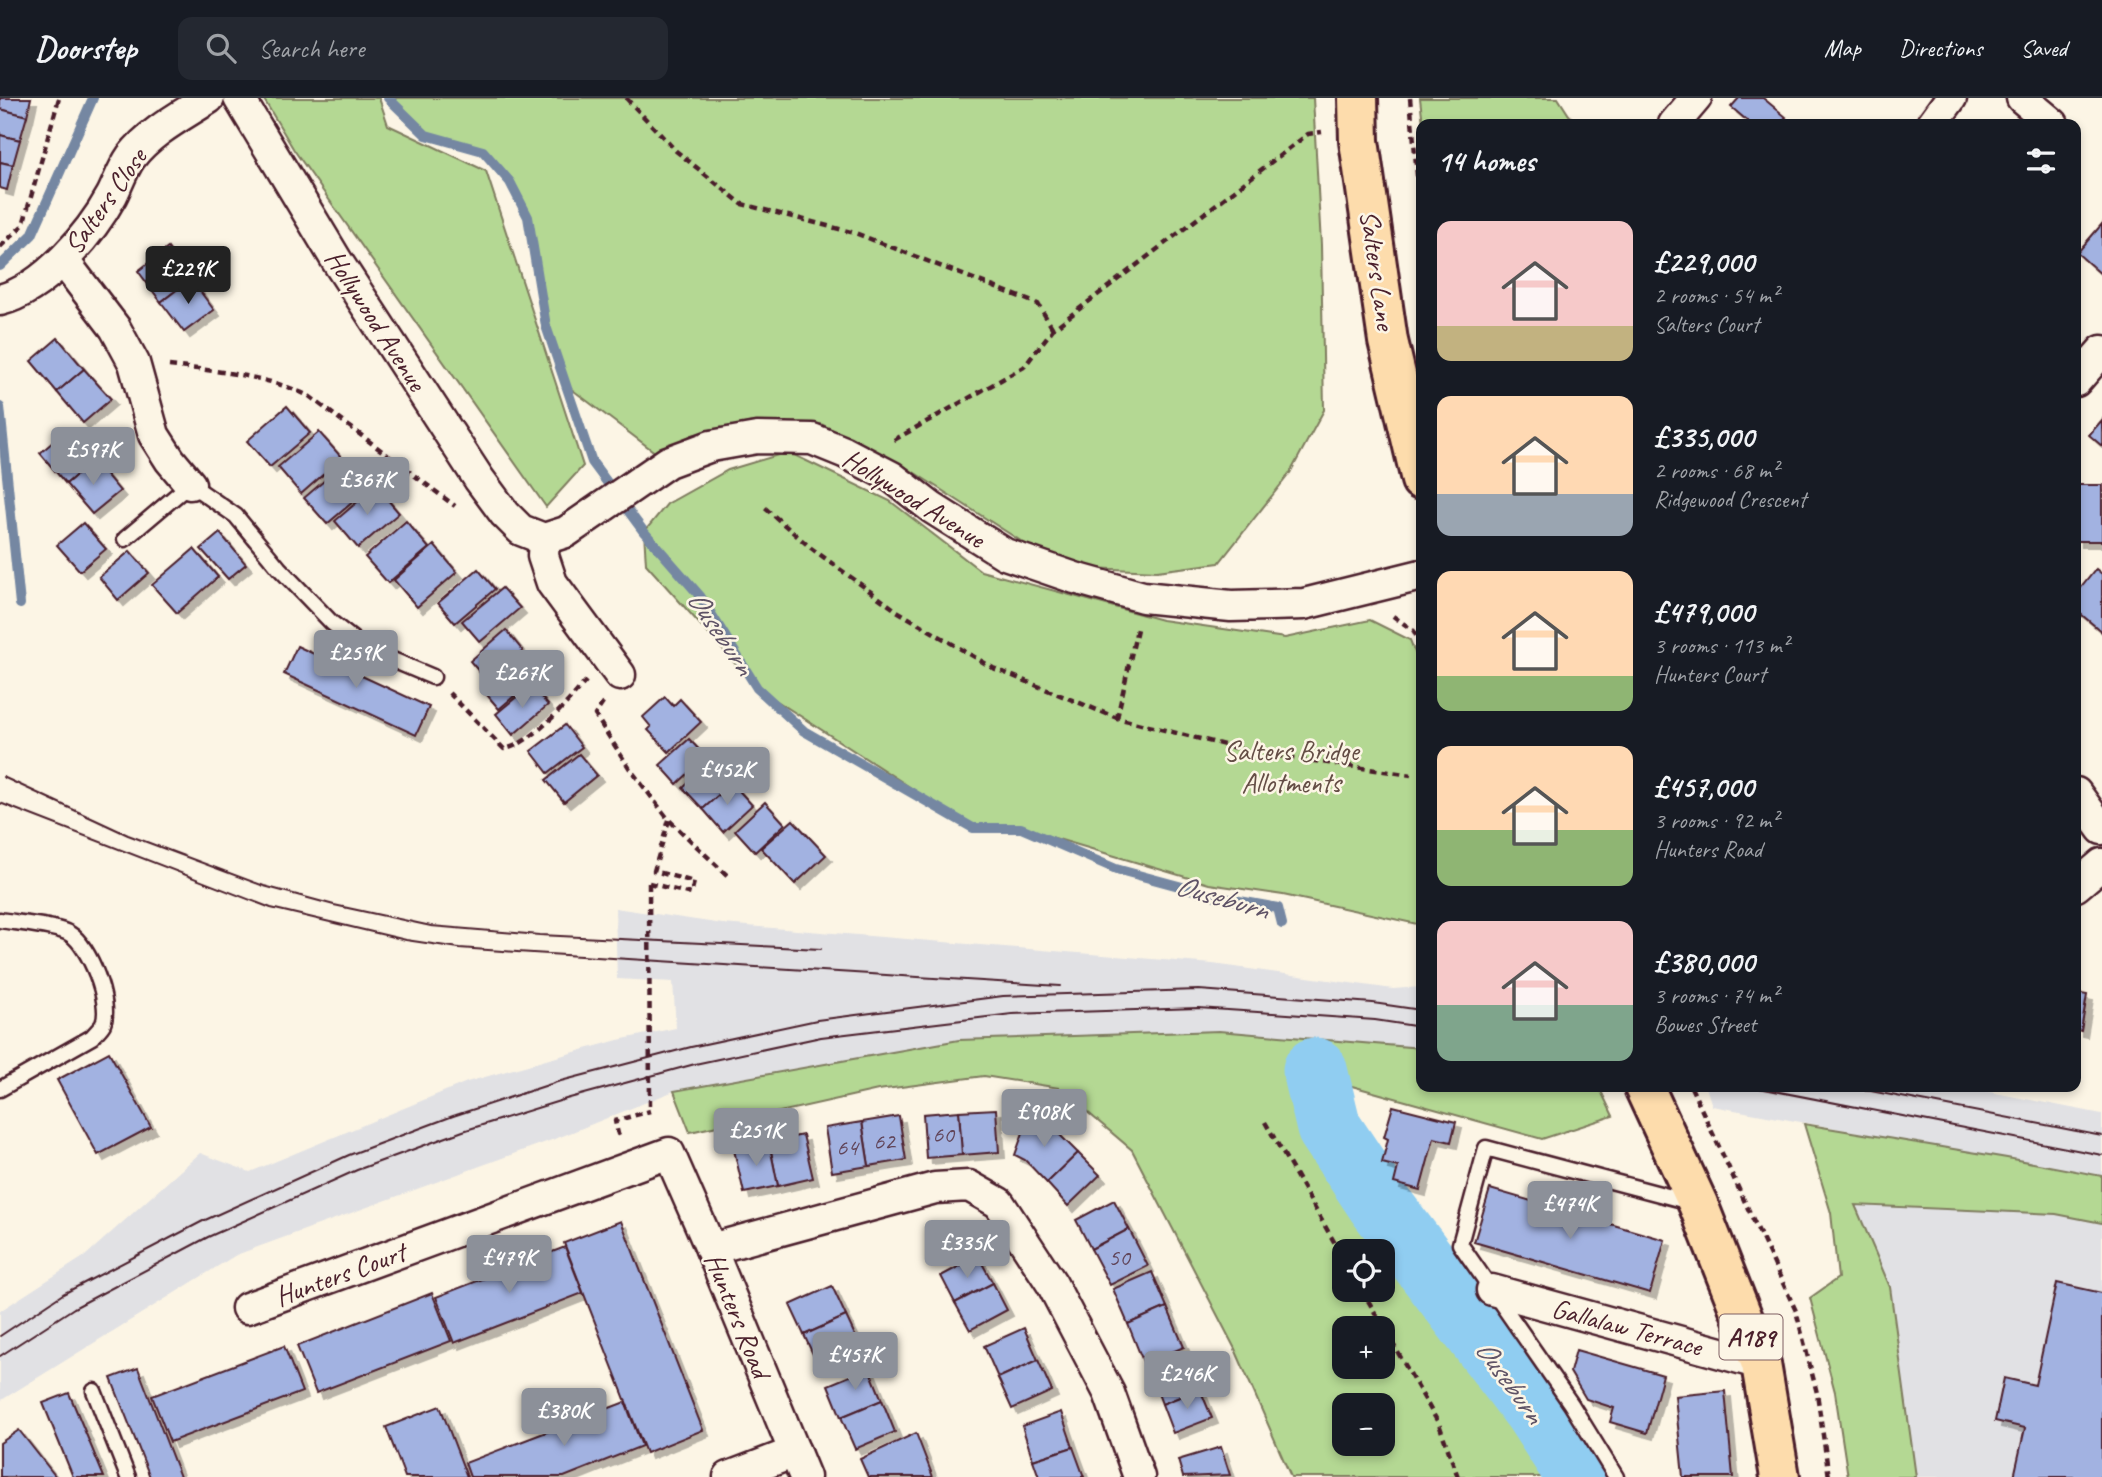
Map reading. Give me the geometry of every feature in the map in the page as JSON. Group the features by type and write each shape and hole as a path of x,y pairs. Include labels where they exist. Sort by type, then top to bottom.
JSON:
{"main road":[{"name":"Salters Lane","path":"1358,98 1359,141 1388,341 1416,459"},
{"name":"A189","path":"1646,1092 1698,1204 1761,1363 1780,1477"}],"street":[{"name":"Salters Close","path":"0,300 17,296 63,260 110,198 131,157 151,136 209,98"},
{"name":"Hollywood Avenue","path":"239,98 337,261 479,479 505,514 521,530 544,539 566,532 668,462 711,446 757,438 812,439 892,477 932,508 1004,554 1143,597 1231,606 1304,604 1416,576"},
{"path":"1678,119 1696,98"},
{"path":"1936,119 1951,98"},
{"path":"2022,98 2047,119"},
{"path":"63,260 101,308 134,363 154,435 190,484"},
{"path":"2081,375 2102,351"},
{"path":"544,539 542,556 552,583 612,665"},
{"path":"2081,800 2102,829"},
{"path":"2081,882 2102,864"},
{"name":"Hunters Road","path":"669,1153 800,1465"},
{"name":"Hunters Court","path":"247,1308 669,1153"},
{"path":"711,1249 935,1188 969,1186 999,1203 1052,1284 1109,1393 1139,1477"},
{"name":"Gallalaw Terrace","path":"1492,1290 1761,1363"},
{"path":"729,1477 800,1465"}],"lane":[{"path":"125,539 190,484 236,516 278,568 331,623 364,648 433,677"},
{"path":"0,920 68,932 77,939 94,968 104,1001 103,1023 92,1037 0,1089"},
{"path":"1616,1477 1571,1404 1460,1244 1486,1148 1698,1204"},
{"path":"94,1391 128,1477"}],"path":[{"path":"0,247 23,225 60,98"},
{"path":"626,98 676,151 742,204 855,233 1038,304 1053,329"},
{"path":"1410,98 1416,157"},
{"path":"860,460 1024,367 1053,329 1308,134 1322,132"},
{"path":"134,363 239,373 284,385 309,396 465,513"},
{"path":"765,508 811,548 898,611 993,668 1117,718 1252,752 1411,775"},
{"path":"1117,718 1143,597"},
{"path":"433,677 504,749 516,747 612,665"},
{"path":"612,665 595,715 630,769 669,820 729,877"},
{"path":"631,1131 618,1134 615,1121 650,1111 649,883 691,894 694,882 654,871 669,820"},
{"path":"1693,1092 1796,1311 1817,1393 1829,1477"},
{"path":"1265,1122 1332,1239"},
{"path":"1369,1302 1439,1424 1458,1477"}],"shaded area":[{"path":"615,908 723,924 1213,964 1393,989 1416,987 1416,1048 1219,1031 959,1040 674,1091 560,1137 236,1255 0,1401 0,1311 85,1256 200,1153 250,1172 467,1082 618,1040 676,1028 673,982 617,979"},
{"path":"1708,1092 1990,1092 2102,1114 2102,1176 1712,1106"},
{"path":"1854,1205 2056,1214 2102,1223 2102,1477 1916,1477 1890,1287"}],"green space":[{"path":"263,98 379,98 388,125 486,171 583,466 546,507 294,150"},
{"path":"388,98 1313,98 1321,245 1324,410 1290,473 1219,563 1157,571 1090,568 1027,545 901,464 821,424 753,422 692,435 656,453 566,385 546,326 528,217 510,182 483,151 426,135"},
{"path":"1420,98 1558,98 1573,119 1422,119"},
{"name":"Salters Bridge Allotments","path":"788,452 890,501 981,571 1162,620 1285,638 1370,620 1410,640 1416,655 1416,924 1283,895 1209,884 1021,828 973,828 757,688 646,564 644,532 667,504 728,470"},
{"path":"1219,1031 1416,1048 1416,1092 1601,1092 1613,1116 1542,1139 1341,1083 1353,1129 1375,1176 1442,1254 1574,1442 1594,1477 1291,1477 1235,1349 1132,1150 1059,1088 984,1076 878,1090 690,1132 674,1091 959,1040"},
{"path":"1804,1124 2102,1176 2102,1223 2056,1214 1855,1205 1890,1287 1916,1477 1848,1477 1835,1392 1810,1298 1838,1278 1831,1213"}],"building":[{"path":"0,98 31,98 27,116 0,109"},
{"path":"1739,98 1763,98 1786,117 1745,119 1731,107"},
{"path":"0,109 27,116 20,140 0,135"},
{"path":"0,135 20,140 13,165 0,162"},
{"path":"0,162 13,165 7,190 0,188"},
{"path":"2102,224 2102,275 2081,257 2081,248"},
{"path":"168,248 191,279 161,302 138,271"},
{"path":"191,279 214,310 184,332 161,302"},
{"path":"58,338 84,369 57,392 31,361"},
{"path":"84,369 111,399 83,423 57,392"},
{"path":"287,406 310,433 270,467 247,441"},
{"path":"2102,420 2102,446 2089,435"},
{"path":"68,429 94,460 66,484 40,453"},
{"path":"319,432 342,458 301,494 278,467"},
{"path":"94,460 120,491 92,514 66,484"},
{"path":"345,463 368,489 327,524 304,498"},
{"path":"2081,485 2102,485 2102,541 2081,541"},
{"path":"376,486 399,513 358,548 335,521"},
{"path":"406,521 429,548 388,583 365,557"},
{"path":"83,523 106,549 80,571 57,545"},
{"path":"220,533 246,564 228,579 201,549"},
{"path":"434,545 457,572 417,607 394,580"},
{"path":"194,549 218,577 177,613 152,585"},
{"path":"130,551 149,573 118,600 99,577"},
{"path":"478,569 495,589 455,623 438,603"},
{"path":"2096,569 2102,574 2102,632 2081,614 2081,588"},
{"path":"502,588 520,608 480,642 462,621"},
{"path":"506,630 523,651 487,681 470,661"},
{"path":"297,646 429,707 416,735 284,674"},
{"path":"517,659 534,679 499,709 482,689"},
{"path":"531,685 548,705 513,735 496,714"},
{"path":"665,697 673,706 680,699 701,722 669,752 648,730 651,727 643,717"},
{"path":"565,725 582,747 548,773 531,751"},
{"path":"689,739 706,757 677,784 660,765"},
{"path":"579,754 597,775 564,802 546,780"},
{"path":"712,761 732,783 703,809 683,788"},
{"path":"732,783 752,805 723,832 703,809"},
{"path":"765,802 785,824 755,852 735,830"},
{"path":"793,820 826,855 795,884 761,848"},
{"path":"2081,994 2087,995 2081,1031"},
{"path":"109,1052 151,1127 98,1155 57,1080"},
{"path":"1393,1106 1456,1122 1451,1142 1434,1138 1420,1190 1394,1183 1398,1167 1382,1163 1388,1139 1384,1137"},
{"path":"996,1109 999,1152 962,1155 959,1111"},
{"path":"959,1111 962,1155 926,1158 923,1114"},
{"path":"899,1116 906,1160 869,1166 862,1122"},
{"path":"1029,1116 1047,1122 1078,1153 1047,1183 1025,1160 1015,1155"},
{"path":"862,1122 869,1166 832,1172 825,1128"},
{"path":"803,1135 813,1178 778,1186 769,1142"},
{"path":"769,1142 778,1186 744,1193 734,1150"},
{"path":"1078,1153 1100,1175 1068,1206 1047,1183"},
{"path":"1490,1189 1665,1240 1650,1293 1474,1242"},
{"path":"1114,1200 1129,1229 1091,1249 1076,1220"},
{"path":"621,1221 703,1430 646,1453 564,1243"},
{"path":"1129,1229 1148,1266 1110,1285 1091,1249"},
{"path":"565,1247 583,1293 454,1343 436,1297"},
{"path":"978,1256 993,1283 955,1303 941,1276"},
{"path":"1152,1272 1167,1307 1128,1324 1113,1289"},
{"path":"993,1283 1007,1310 970,1330 955,1303"},
{"path":"2057,1283 2102,1293 2102,1477 2014,1477 2025,1428 1995,1421 2004,1378 2035,1385"},
{"path":"832,1286 846,1316 804,1335 790,1305"},
{"path":"432,1293 451,1341 316,1393 297,1346"},
{"path":"1167,1307 1184,1347 1144,1364 1128,1324"},
{"path":"846,1316 860,1346 818,1365 804,1335"},
{"path":"1024,1328 1038,1360 998,1378 984,1346"},
{"path":"284,1346 302,1392 170,1442 152,1396"},
{"path":"1576,1350 1663,1375 1647,1433 1610,1422 1614,1408 1586,1399 1570,1372"},
{"path":"1038,1360 1052,1391 1012,1409 998,1378"},
{"path":"1189,1360 1200,1389 1162,1404 1151,1375"},
{"path":"138,1368 180,1477 150,1477 111,1378"},
{"path":"869,1368 882,1400 841,1417 828,1385"},
{"path":"1200,1389 1212,1418 1173,1433 1162,1404"},
{"path":"1725,1391 1733,1477 1683,1477 1675,1396"},
{"path":"69,1393 104,1477 73,1477 43,1403"},
{"path":"882,1400 895,1432 855,1449 841,1417"},
{"path":"625,1402 642,1446 564,1477 470,1477 465,1463"},
{"path":"440,1406 467,1477 405,1477 386,1427"},
{"path":"1061,1412 1073,1447 1033,1460 1022,1426"},
{"path":"19,1430 56,1477 0,1477 0,1443"},
{"path":"916,1433 933,1477 868,1477 860,1459"},
{"path":"1073,1447 1084,1477 1039,1477 1033,1460"},
{"path":"1221,1447 1230,1475 1183,1477 1178,1460"}],"waterway":[{"path":"0,266 32,235 93,98"},
{"name":"Ouseburn","path":"388,98 426,135 483,151 510,182 528,217 546,326 592,462 644,532 700,596 757,688 804,731 973,828 1021,828 1116,869 1223,898 1278,908 1282,924"},
{"path":"0,407 20,604"},
{"name":"Ouseburn","path":"1315,1070 1329,1128 1379,1203 1537,1412 1579,1477"}],"tram line":[{"path":"3,777 128,835 264,886 334,905 431,926 540,935 821,949"},
{"path":"0,803 271,908 406,940 459,948 1060,986"},
{"path":"0,1336 63,1294 203,1221 349,1155 453,1116 557,1082 691,1047 817,1020 1003,996 1199,990 1373,1003 1416,1009"},
{"path":"0,1356 74,1308 208,1237 357,1170 463,1131 566,1099 695,1064 821,1037 1012,1014 1198,1008 1375,1020 1416,1026"},
{"path":"1780,1092 2102,1155"},
{"path":"1876,1092 2102,1136"}]}
